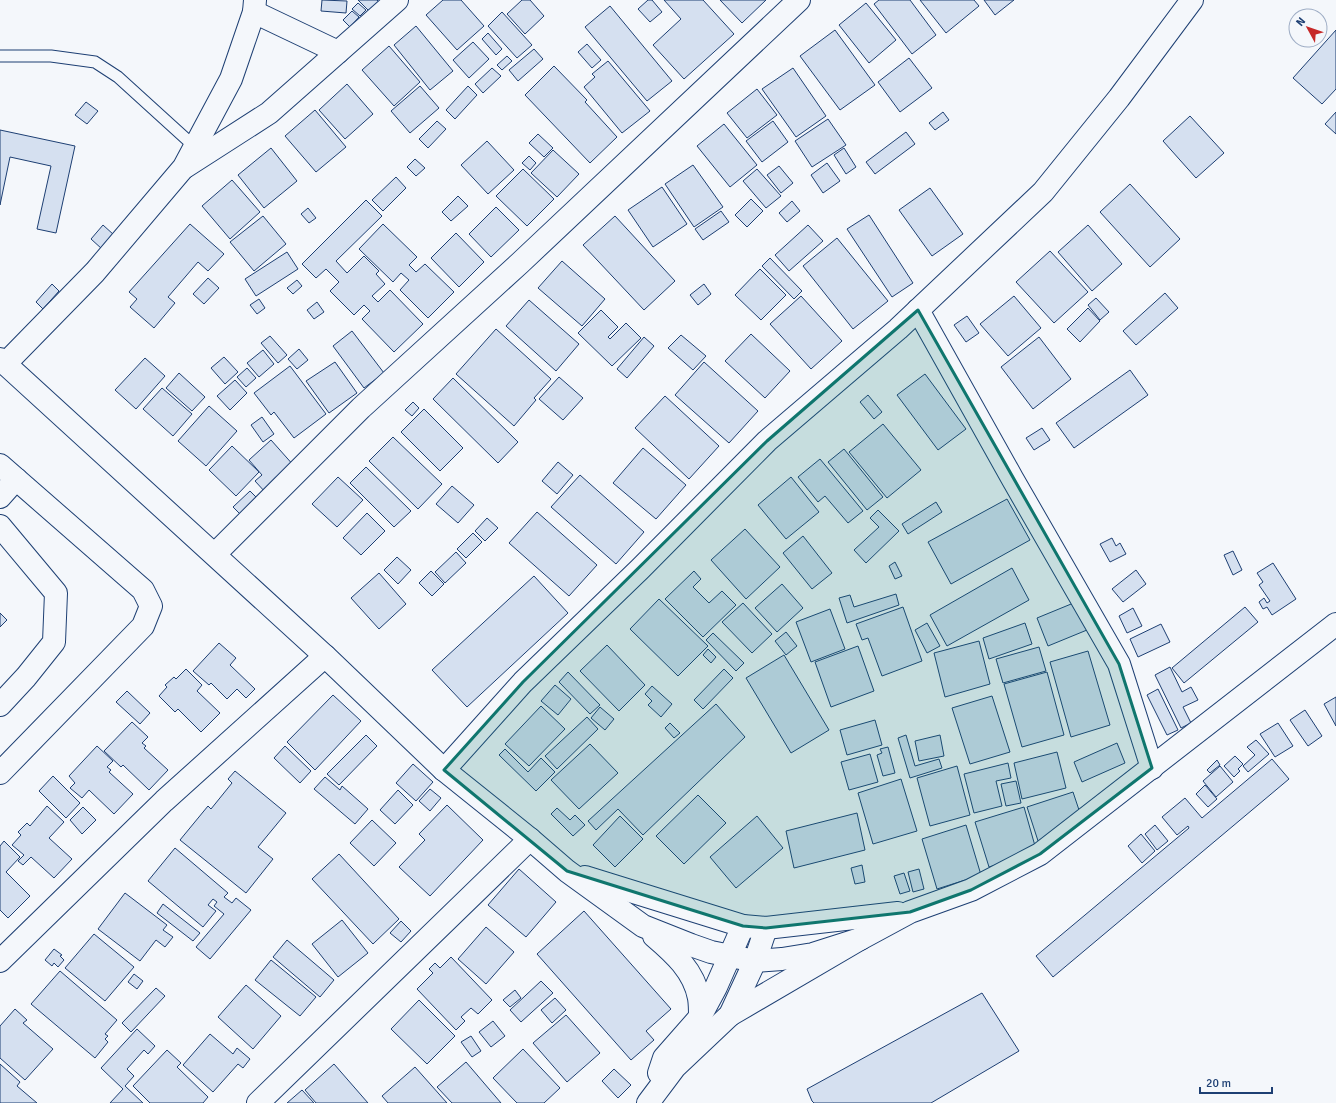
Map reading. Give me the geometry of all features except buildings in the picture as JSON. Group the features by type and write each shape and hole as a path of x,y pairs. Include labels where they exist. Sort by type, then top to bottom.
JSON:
{"street":[{"path":"184,167 269,113 397,0"},
{"path":"214,554 361,408 526,258 799,0"},
{"path":"444,770 523,682 640,569 767,441 918,310 1043,192 1119,98 1192,0"},
{"path":"338,52 254,6 231,79 184,167 95,272 3,361 325,656 444,770 530,839 567,871 643,926 674,953 691,974 699,998 700,1017"},
{"path":"918,310 1119,664 1152,768"},
{"path":"0,465 143,590 151,606 143,626 0,773"},
{"path":"0,496 16,479"},
{"path":"0,526 56,593 54,642 26,677 0,705"},
{"path":"648,1103 675,1067 730,1015 860,939 910,912 971,890 1040,854 1336,624"},
{"path":"0,962 164,801 325,656"},
{"path":"258,1103 530,839"},
{"path":"567,871 743,926 766,928 910,912"},
{"path":"643,926 711,952 755,961 782,959 813,954 860,939"},
{"path":"648,1103 664,1058 700,1017 716,987 743,926"},
{"path":"730,1015 755,961 766,928"}],"lane":[{"path":"0,56 51,56 95,62 118,78 195,147"}],"highlighted area":[{"path":"918,310 1119,664 1152,768 1040,854 971,890 910,912 766,928 743,926 567,871 444,770 523,682 767,441"}]}
